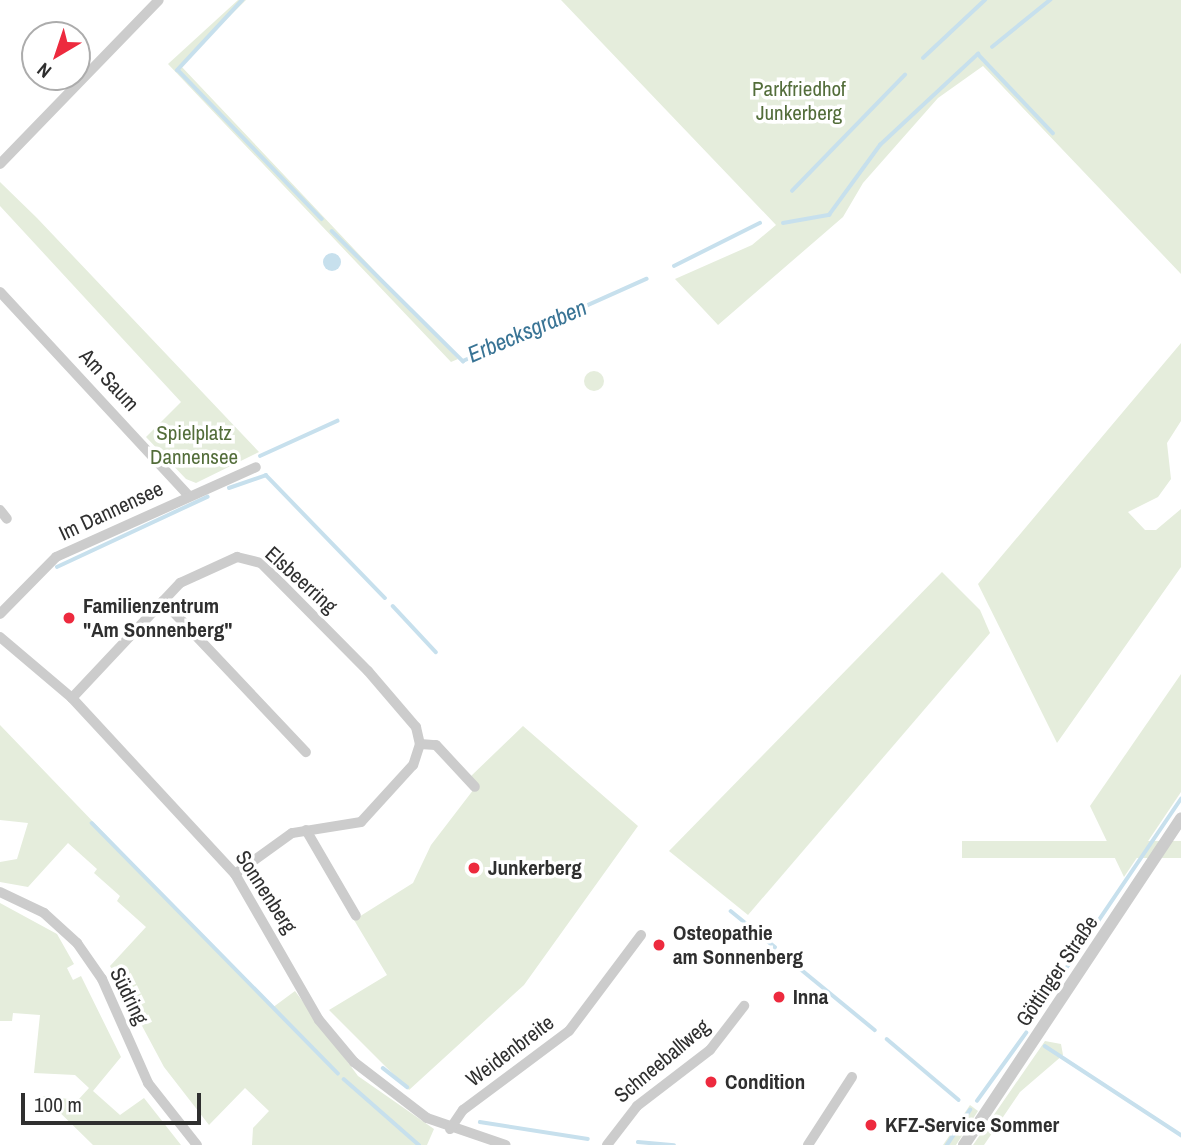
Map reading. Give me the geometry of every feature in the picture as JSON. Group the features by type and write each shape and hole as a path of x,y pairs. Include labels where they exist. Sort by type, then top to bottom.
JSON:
{"street":[{"path":"0,164 159,0"},
{"name":"Am Saum","path":"0,292 189,496"},
{"name":"Im Dannensee","path":"0,614 56,557 256,467"},
{"path":"0,510 7,519"},
{"name":"Elsbeerring","path":"72,698 180,583 243,557 261,564 368,671 416,727 420,744"},
{"path":"163,601 306,752"},
{"name":"Sonnenberg","path":"0,637 72,698 235,874 338,1045 388,1093 450,1129 506,1145"},
{"path":"235,874 281,838 306,830 338,829 372,815 412,765 420,744 436,745 475,787"},
{"name":"Göttinger Straße","path":"964,1145 1181,819"},
{"path":"306,830 356,916"},
{"name":"Südring","path":"0,892 44,913 77,943 102,979 143,1073 197,1145"},
{"name":"Weidenbreite","path":"450,1129 463,1110 569,1031 641,935"},
{"name":"Schneeballweg","path":"607,1145 637,1106 710,1050 744,1006"},
{"path":"808,1145 852,1077"}],"green space":[{"path":"238,0 246,0 180,65 458,359 451,362 168,64"},
{"name":"Parkfriedhof Junkerberg","path":"561,0 1181,0 1181,274 983,66 938,98 863,183 843,217 718,325 675,279 752,245 776,225"},
{"name":"Spielplatz Dannensee","path":"0,182 259,452 196,483 186,479 146,437 181,402 0,206"},
{"path":"1181,343 1181,421 1167,443 1171,479 1158,497 1128,512 1145,530 1156,530 1181,509 1181,567 1057,743 978,584"},
{"path":"590,371 598,371 604,381 598,391 590,391 584,385 584,377"},
{"path":"942,572 980,610 990,633 748,915 669,851"},
{"path":"1181,674 1181,792 1124,877 1090,806"},
{"path":"0,725 272,1008 295,991 358,1076 434,1129 427,1145 252,1145 253,1128 269,1111 245,1088 209,1125 164,1067 110,966 146,927 117,901 120,896 94,873 97,869 68,843 28,887 0,882 0,862 17,859 28,823 0,820"},
{"path":"523,726 638,826 524,985 409,1090 329,1010 387,975 354,920 413,883 431,845 477,785 470,777"},
{"path":"962,841 1181,841 1181,858 962,858"},
{"path":"0,903 57,934 74,964 67,968 73,980 81,976 121,1057 93,1091 120,1115 144,1098 181,1145 93,1145 43,1096 78,1100 89,1088 75,1075 34,1073 40,1015 13,1013 12,1021 0,1021"},
{"path":"1045,1041 1061,1044 1063,1055 1020,1092 984,1145 973,1145"},
{"path":"970,1105 978,1111 956,1145 943,1145"}],"water":[{"path":"332,253 338,256 341,262 338,268 332,271 326,268 323,262 326,256"}],"waterway":[{"name":"Erbecksgraben","path":"243,0 178,70 322,219"},
{"name":"Erbecksgraben","path":"923,58 985,0"},
{"path":"992,47 1050,0"},
{"path":"783,223 829,215 880,145 978,54 1053,133"},
{"name":"Erbecksgraben","path":"792,191 905,75"},
{"name":"Erbecksgraben","path":"674,266 760,223"},
{"name":"Erbecksgraben","path":"332,231 463,361 646,279"},
{"path":"260,456 337,421"},
{"path":"229,488 266,475 385,598"},
{"path":"57,567 207,497"},
{"path":"393,606 436,652"},
{"path":"1034,1016 1181,799"},
{"path":"92,823 338,1073"},
{"path":"731,911 775,947"},
{"path":"786,957 875,1030"},
{"path":"977,1101 1026,1033"},
{"path":"887,1039 959,1100"},
{"path":"1045,1046 1181,1135"},
{"path":"383,1068 407,1087"},
{"path":"344,1079 419,1145"},
{"path":"947,1145 970,1110"},
{"path":"480,1122 588,1139"},
{"path":"638,1142 674,1145"}],"place":[{"name":"Familienzentrum \"Am Sonnenberg\"","path":"69,618"},
{"name":"Junkerberg","path":"474,868"},
{"name":"Osteopathie am Sonnenberg","path":"659,945"},
{"name":"Inna","path":"779,997"},
{"name":"Condition","path":"711,1082"},
{"name":"KFZ-Service Sommer","path":"871,1125"}]}
